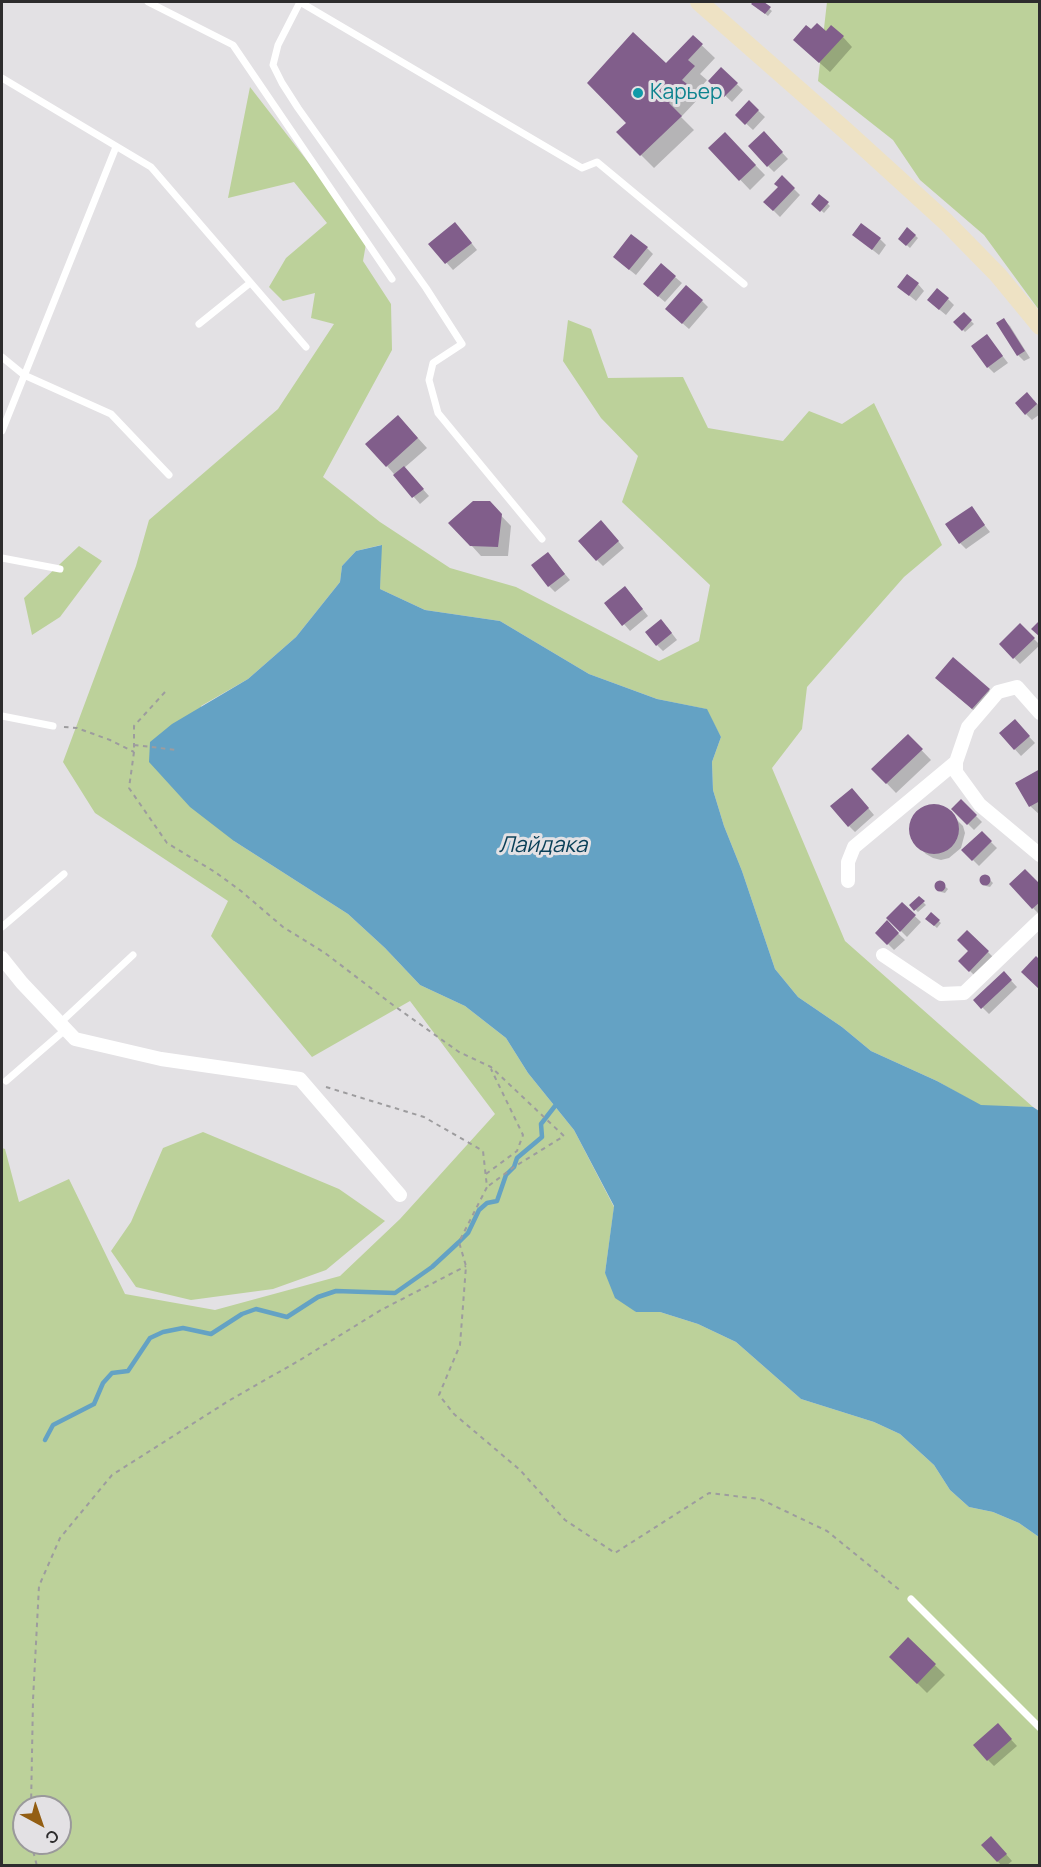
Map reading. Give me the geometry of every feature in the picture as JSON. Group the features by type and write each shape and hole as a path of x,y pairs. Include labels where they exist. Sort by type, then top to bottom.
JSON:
{"main road":[{"path":"701,2 946,222 998,275 1040,326"}],"street":[{"path":"1040,712 1017,687 998,692 968,727 956,762 956,772 980,805 1040,855"},
{"path":"848,881 848,862 854,848 956,762"},
{"path":"883,955 941,994 964,993 1040,920"},
{"path":"2,958 22,983 75,1039 161,1059 300,1079 400,1195"}],"lane":[{"path":"148,2 233,45 392,279"},
{"path":"542,539 438,413 429,381 433,363 462,344 426,288 298,108 273,64 278,45 300,2 582,168 597,162 744,284"},
{"path":"2,78 151,167 306,347"},
{"path":"2,431 116,147"},
{"path":"199,324 250,283"},
{"path":"2,357 24,375 111,414 169,475"},
{"path":"2,558 60,569"},
{"path":"2,716 53,726"},
{"path":"2,927 64,874"},
{"path":"6,1081 133,955"},
{"path":"911,1599 1040,1728"}],"path":[{"path":"165,692 134,726 134,752 129,788 167,843 215,872 283,927 325,953 459,1052 491,1067 564,1137 514,1167 487,1187 459,1242 466,1266 460,1345 439,1395 454,1414 520,1470 565,1520 615,1553 709,1493 760,1499 827,1531 911,1599"},
{"path":"53,726 77,728 134,752"},
{"path":"134,745 177,750"},
{"path":"486,1174 517,1151 523,1135 491,1067"},
{"path":"300,1079 424,1117 483,1151 487,1187"},
{"path":"31,1795 39,1586 60,1538 112,1475 230,1400 381,1310 466,1266"}],"green space":[{"path":"827,2 1039,2 1039,310 984,235 920,180 893,140 818,81"},
{"path":"250,87 367,238 363,261 391,304 392,350 323,477 380,522 450,568 516,587 659,661 699,641 710,585 622,502 638,456 601,418 563,361 568,320 591,329 608,378 683,377 708,428 783,441 809,411 842,424 874,403 942,545 904,577 807,687 802,729 772,768 845,941 1033,1107 981,1106 937,1081 871,1051 842,1027 798,997 775,969 742,871 724,826 713,790 712,762 721,737 706,709 657,699 589,674 500,621 425,610 380,589 381,545 356,551 342,566 340,582 296,637 248,679 201,706 234,841 348,914 420,985 465,1006 506,1038 528,1073 574,1130 614,1207 605,1273 636,1312 660,1312 698,1324 736,1342 801,1399 874,1422 900,1434 934,1465 950,1490 969,1507 993,1512 1019,1523 1039,1537 1039,1865 2,1866 2,1148 5,1149 19,1202 69,1179 125,1294 215,1310 340,1276 400,1219 495,1114 410,1001 312,1057 211,936 228,901 95,813 63,762 136,566 149,520 278,409 334,324 311,318 315,293 283,301 269,287 286,258 327,223 294,182 228,198"},
{"path":"79,546 102,561 60,617 32,635 24,598"},
{"path":"203,1132 339,1189 385,1221 326,1270 273,1289 191,1300 136,1287 111,1251 131,1222 163,1148"}],"water":[{"name":"Лайдака","path":"382,545 380,589 425,610 500,621 589,674 657,699 707,709 721,737 712,762 713,790 724,826 742,871 775,969 798,997 842,1027 871,1051 937,1081 981,1105 1033,1107 1039,1111 1039,1537 1019,1523 993,1512 969,1507 950,1490 934,1465 900,1434 874,1422 801,1399 736,1342 698,1324 660,1312 636,1312 615,1298 605,1273 614,1206 574,1130 528,1073 506,1038 465,1006 420,985 348,914 234,841 190,807 149,762 150,742 172,724 248,679 296,637 340,582 342,566 356,551"}],"building":[{"path":"764,2 771,7 765,14 751,4"},
{"path":"817,23 826,31 831,25 844,36 819,63 793,40 806,25 811,29"},
{"name":"Карьер","path":"633,32 666,63 693,35 703,44 688,60 695,66 682,80 687,84 669,103 682,116 640,156 616,132 626,123 587,83"},
{"path":"721,67 738,83 724,97 708,81"},
{"path":"749,100 759,110 745,125 735,115"},
{"path":"764,131 783,152 767,167 748,146"},
{"path":"725,132 756,165 739,181 708,148"},
{"path":"782,175 795,188 773,211 763,202 778,187 774,184"},
{"path":"819,194 829,202 820,212 811,204"},
{"path":"455,222 472,243 445,264 428,244"},
{"path":"861,223 881,238 872,250 852,235"},
{"path":"907,227 916,235 906,246 898,239"},
{"path":"631,234 648,247 629,270 613,257"},
{"path":"661,263 676,276 658,297 643,284"},
{"path":"907,274 919,283 909,296 897,287"},
{"path":"686,285 703,300 682,324 665,309"},
{"path":"937,288 949,298 939,310 927,300"},
{"path":"964,312 972,320 962,331 953,322"},
{"path":"1004,318 1025,351 1017,356 996,323"},
{"path":"987,334 1003,356 987,368 971,346"},
{"path":"1027,392 1037,404 1025,415 1015,403"},
{"path":"398,415 418,438 386,467 365,444"},
{"path":"404,466 424,489 412,498 393,475"},
{"path":"473,501 490,501 502,514 498,547 470,546 448,523"},
{"path":"972,506 985,525 959,544 945,524"},
{"path":"601,520 619,541 596,561 578,541"},
{"path":"548,552 565,574 548,587 531,565"},
{"path":"625,586 643,609 622,626 604,603"},
{"path":"661,619 672,633 656,646 645,632"},
{"path":"1040,620 1040,637 1031,629"},
{"path":"1020,623 1035,638 1013,659 999,644"},
{"path":"953,657 990,689 972,709 935,678"},
{"path":"1015,719 1030,736 1014,750 999,733"},
{"path":"908,734 923,749 886,784 871,769"},
{"path":"1040,769 1040,801 1029,807 1015,783"},
{"path":"852,788 869,808 848,827 830,806"},
{"path":"961,799 977,815 967,825 951,809"},
{"path":"929,804 939,804 952,811 959,824 959,834 952,847 939,854 929,854 920,850 913,843 909,834 909,824 913,815 920,808"},
{"path":"982,831 992,841 972,861 961,850"},
{"path":"1025,869 1040,884 1040,902 1032,909 1009,884"},
{"path":"985,874 991,880 985,886 979,880"},
{"path":"940,881 944,882 944,890 940,891 936,890 935,886 936,882"},
{"path":"919,896 925,901 914,911 909,905"},
{"path":"902,902 916,915 900,932 886,918"},
{"path":"931,912 940,920 934,926 925,919"},
{"path":"887,920 899,933 887,945 875,933"},
{"path":"967,930 989,951 969,972 958,961 968,951 957,940"},
{"path":"1036,956 1040,960 1040,990 1021,972"},
{"path":"1004,971 1012,980 981,1009 973,1000"},
{"path":"908,1637 936,1664 917,1684 889,1657"},
{"path":"998,1723 1012,1739 987,1761 973,1745"},
{"path":"991,1836 1007,1854 997,1862 981,1845"}],"waterway":[{"path":"45,1440 53,1425 94,1404 103,1383 112,1373 128,1371 150,1338 163,1332 183,1328 211,1334 242,1314 256,1309 287,1317 318,1297 336,1291 395,1293 432,1267 468,1233 479,1210 487,1203 497,1201 506,1175 514,1167 517,1158 542,1137 541,1124 555,1106"}],"place":[{"name":"Карьер","path":"638,93"}]}
